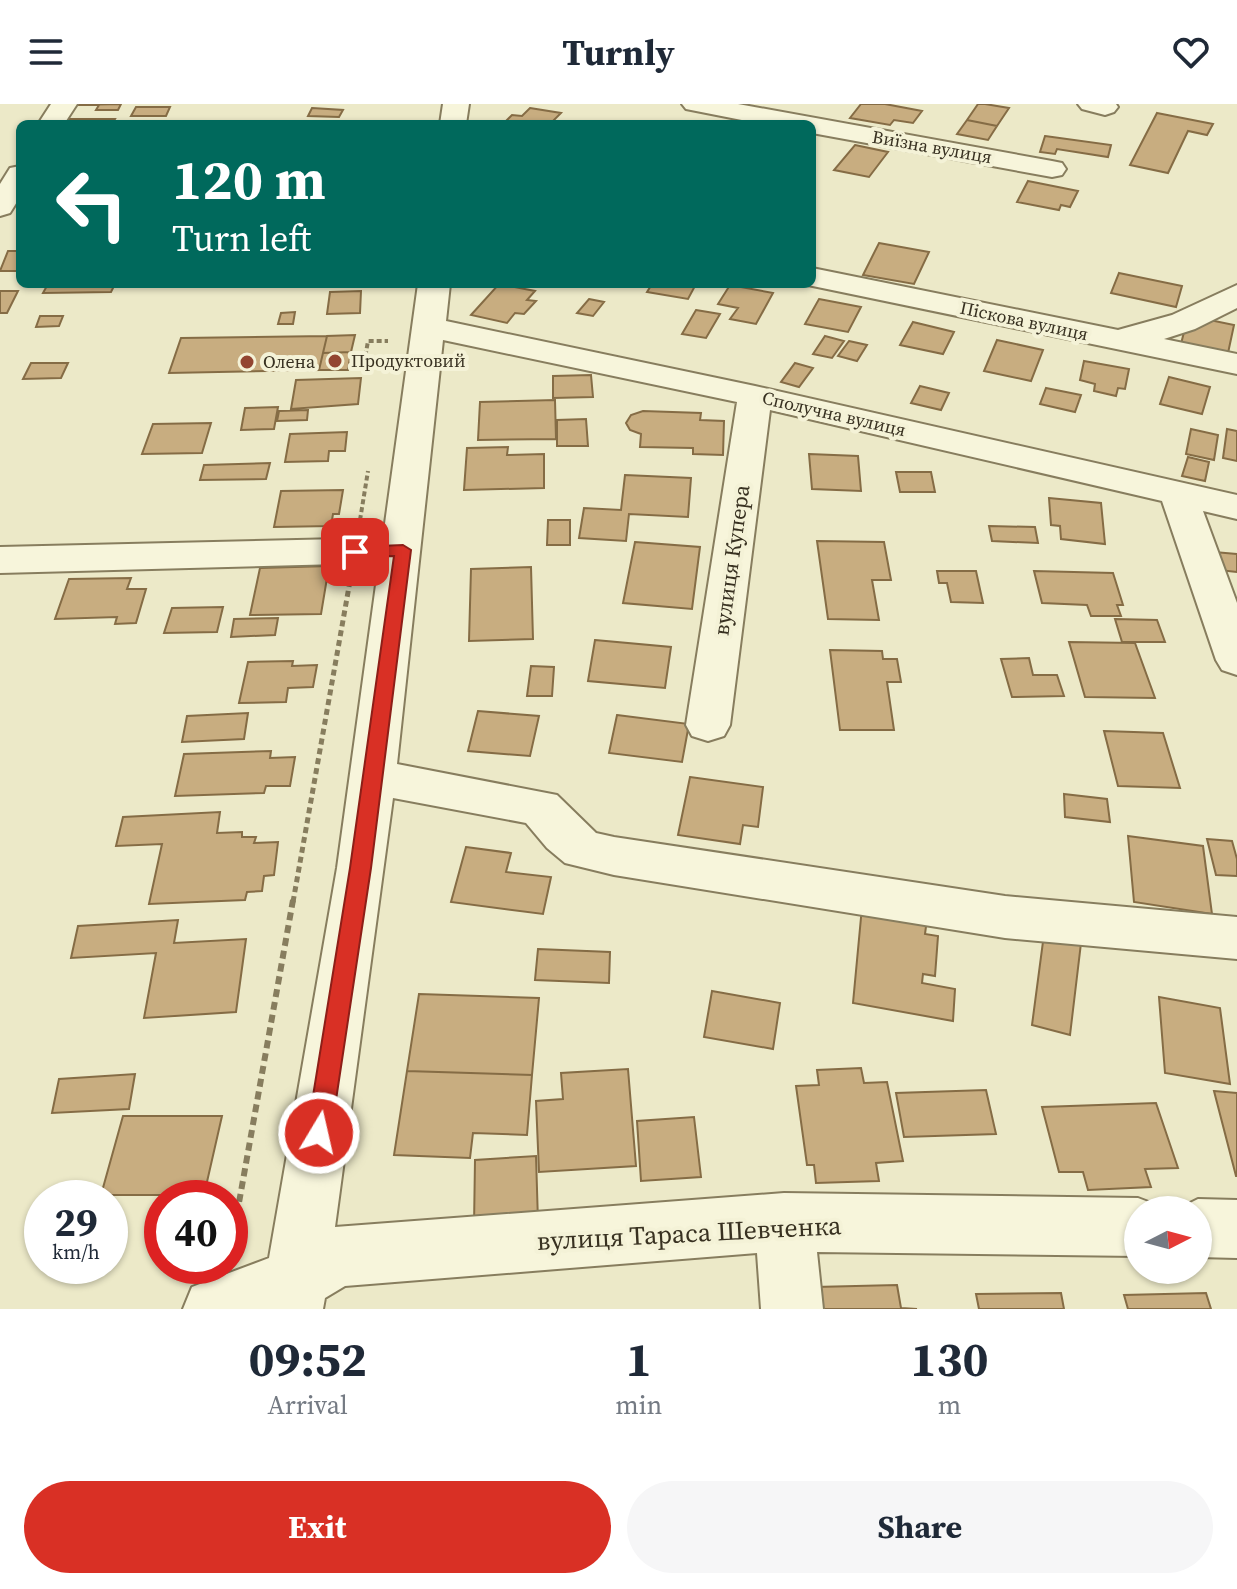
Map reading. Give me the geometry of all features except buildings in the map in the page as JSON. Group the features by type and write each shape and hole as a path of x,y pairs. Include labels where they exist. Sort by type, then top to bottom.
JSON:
{"street":[{"path":"695,104 783,120"},
{"name":"Виїзна вулиця","path":"816,126 1052,169"},
{"name":"Піскова вулиця","path":"816,278 1237,364"},
{"path":"1113,339 1142,335 1216,308 1237,294"},
{"path":"294,1295 373,777 403,550 411,319"},
{"name":"Сполучна вулиця","path":"411,319 1237,507"},
{"name":"вулиця Купера","path":"708,725 755,396"},
{"path":"1177,491 1237,660"},
{"path":"0,560 403,550"},
{"path":"373,777 540,808 564,835 582,849 614,856 1005,917 1237,938"},
{"path":"784,1222 792,1309"},
{"name":"вулиця Тараса Шевченка","path":"214,1309 294,1295 338,1256 784,1222 1124,1227"},
{"path":"1212,1228 1237,1229"}],"path":[{"path":"386,356 411,319"},
{"path":"364,364 368,341 411,319"},
{"path":"243,1180 369,462"}],"place":[{"name":"Продуктовий","path":"335,361"},
{"name":"Олена","path":"247,362"}],"route":[{"path":"319,1133 361,868 403,550 355,552"}]}
